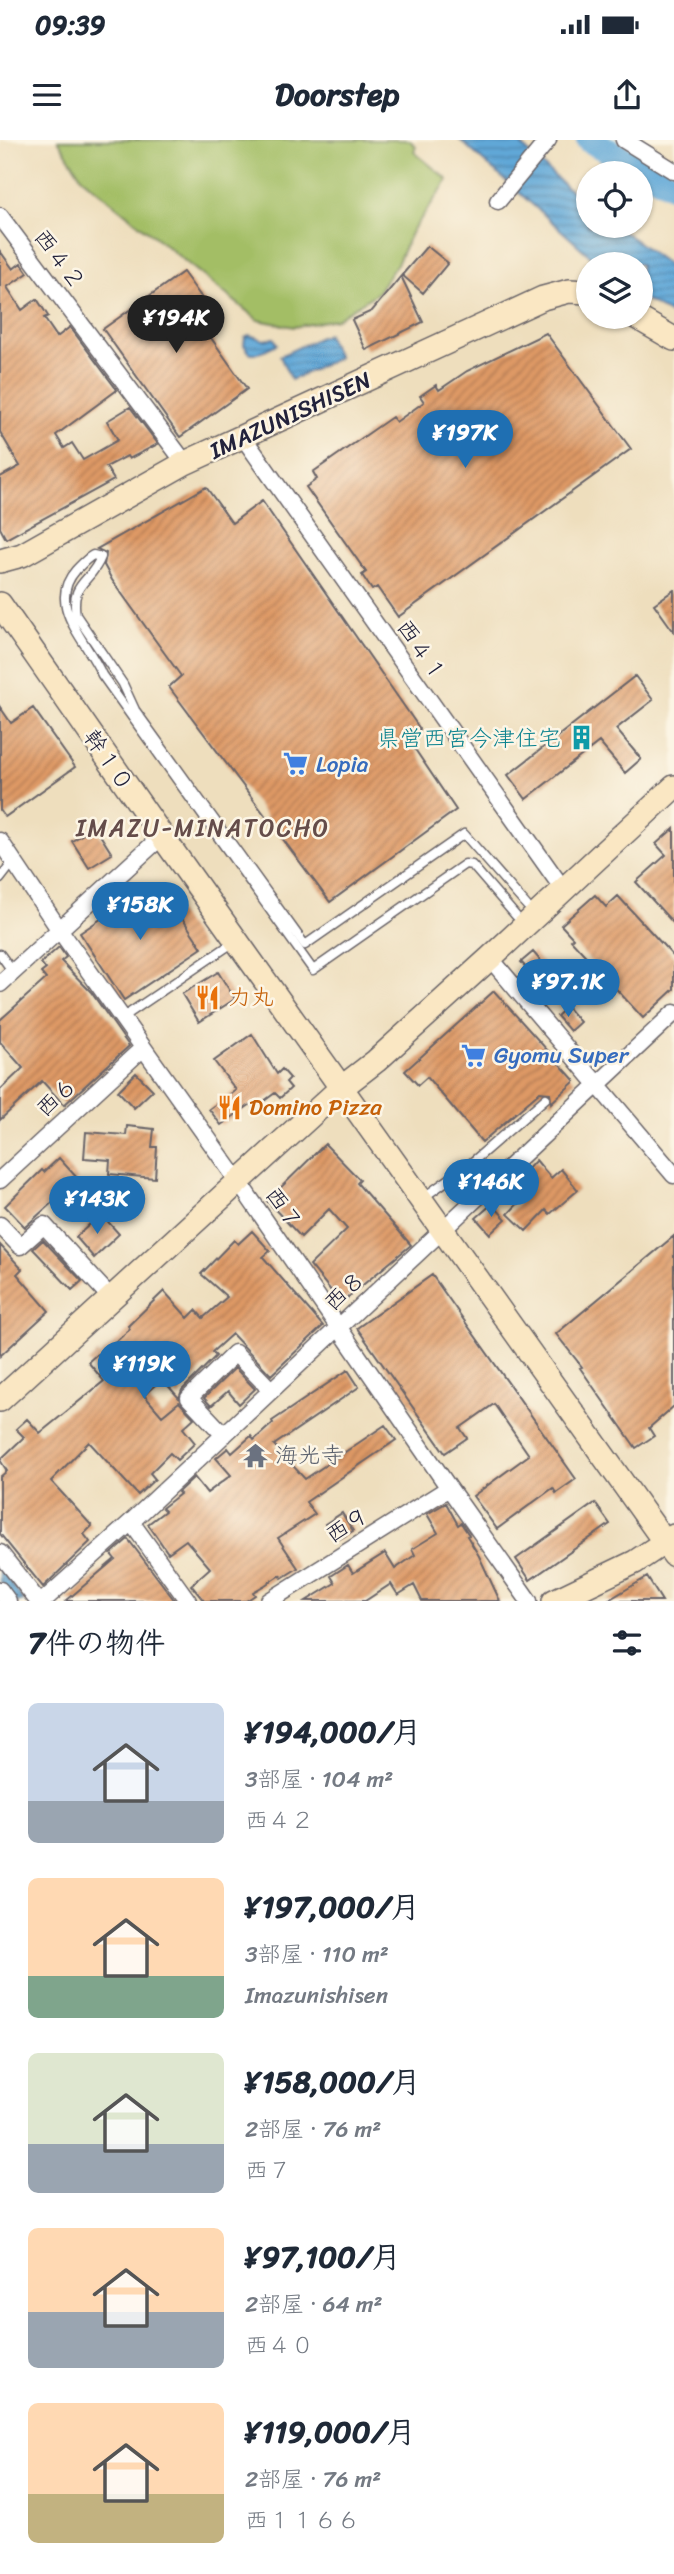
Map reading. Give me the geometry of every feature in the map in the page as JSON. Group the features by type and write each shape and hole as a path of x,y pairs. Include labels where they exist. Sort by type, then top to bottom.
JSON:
{"main road":[{"name":"IMAZUNISHISEN","path":"0,561 22,555 184,463 543,298 561,292 576,292"},
{"path":"653,327 674,339"},
{"name":"幹１０","path":"0,604 341,1088 671,1544"},
{"path":"0,1400 341,1088 376,1061 490,958 674,771"},
{"path":"341,1088 367,1049 522,911 560,885 674,787"},
{"path":"554,1601 671,1544"}],"street":[{"path":"499,199 548,140"},
{"path":"624,140 673,168"},
{"name":"西４２","path":"0,216 184,463"},
{"name":"西４１","path":"243,437 560,885"},
{"path":"0,984 162,836"},
{"name":"西７","path":"0,841 530,1601"},
{"path":"490,958 674,1175"},
{"name":"西８","path":"40,1601 131,1522 674,1013"},
{"name":"西６","path":"0,1180 143,1048"},
{"path":"0,1225 20,1247 44,1225 111,1298"},
{"path":"224,1435 189,1398 235,1353 271,1390"},
{"name":"西９","path":"269,1601 449,1488"},
{"path":"131,1522 188,1601"},
{"path":"0,1553 40,1601"},
{"path":"0,1590 8,1601"}],"lane":[{"path":"93,555 101,558 98,566 76,590 76,615 123,684 135,710 305,945 464,834 522,911 472,865 464,864 313,970 102,675 94,656 64,607 69,578 86,559 93,555"},
{"path":"0,879 14,861"},
{"path":"122,1018 236,940"},
{"path":"0,954 13,972"},
{"path":"421,1199 468,1165 546,1098"},
{"path":"468,1165 488,1188"}],"green space":[{"path":"58,140 409,140 416,146 414,152 448,180 411,233 398,262 377,293 336,319 294,327 258,320 82,178"}],"water":[{"path":"460,140 522,140 519,143 576,195 576,238 632,238 651,252 586,252"},
{"path":"653,253 674,269 674,317 653,304"},
{"path":"327,334 338,358 291,380 280,356"},
{"path":"249,335 264,340 274,338 277,344 258,353 250,353 244,345 245,337"},
{"path":"0,1568 24,1601 15,1601 0,1581"}],"building":[{"path":"427,246 448,263 423,293 402,275"},
{"path":"0,251 13,269 21,263 28,273 7,287 22,310 37,299 48,316 44,318 57,337 70,327 117,390 56,435 64,448 72,443 83,460 118,440 107,421 130,407 158,444 106,467 114,480 6,539 0,528 0,477 20,466 0,432"},
{"path":"183,272 210,309 197,318 247,389 180,437 103,329"},
{"path":"401,276 423,322 366,350 352,320 372,311"},
{"path":"546,333 631,449 398,617 377,587 372,590 362,575 366,572 306,487 317,479 313,472 392,417 396,422 424,402 420,396 436,385 439,390 467,371"},
{"path":"206,487 232,523 262,501 420,729 408,739 456,810 330,902 169,687 181,676 112,580 104,565 106,553 97,549"},
{"path":"674,590 674,632 654,604"},
{"name":"県営西宮今津住宅","path":"635,676 653,700 616,729 641,759 625,773 599,742 526,799 508,775"},
{"path":"0,707 11,723 33,708 75,767 5,817 0,810"},
{"path":"95,827 112,854 89,868 72,841"},
{"path":"674,828 674,924 636,882 666,855 656,844"},
{"path":"144,890 153,903 166,894 202,948 124,1000 80,933"},
{"path":"595,895 606,907 618,896 674,957 674,989 643,1018 571,940 573,938 561,925"},
{"path":"59,947 66,957 61,961 91,992 129,1046 64,1105 42,1081 0,1120 0,1090 23,1068 0,1042 0,1020 46,979 41,973 46,969 41,963"},
{"path":"533,952 572,997 560,1007 545,989 539,995 525,979 531,973 521,962"},
{"name":"力丸","path":"218,972 235,999 199,1022 182,994"},
{"path":"494,991 575,1081 551,1103 550,1093 540,1092 482,1142 427,1077 418,1085 405,1071"},
{"path":"567,1007 580,1022 570,1031 557,1016"},
{"path":"252,1034 277,1074 282,1069 290,1078 286,1082 291,1088 280,1098 275,1093 257,1106 254,1102 221,1125 209,1109 236,1090 214,1061"},
{"path":"136,1073 153,1090 134,1108 118,1091"},
{"path":"127,1126 154,1129 152,1147 157,1147 155,1178 109,1174 110,1160 84,1158 86,1132 126,1135"},
{"path":"325,1144 360,1180 357,1183 411,1245 341,1303 310,1265 347,1229 329,1209 301,1237 267,1201"},
{"path":"59,1158 78,1179 25,1227 5,1206 42,1170 44,1172"},
{"path":"536,1160 551,1178 561,1169 578,1190 550,1214 546,1210 526,1231 508,1214 525,1196 514,1184"},
{"path":"492,1204 506,1219 490,1234 476,1218"},
{"path":"101,1214 119,1234 94,1258 76,1237"},
{"path":"252,1231 270,1251 263,1257 323,1326 271,1375 232,1334 212,1352 216,1356 182,1390 179,1398 162,1379 144,1395 162,1416 179,1402 194,1418 183,1428 195,1443 177,1460 170,1453 150,1473 155,1479 138,1495 89,1442 51,1481 92,1526 84,1534 90,1542 43,1587 0,1534 0,1477 7,1471 0,1460 24,1437 16,1429 27,1419 40,1433 104,1381 88,1362 97,1354 100,1356 130,1329 128,1326 164,1291 188,1318 196,1310 203,1318 227,1297 201,1274 234,1240 238,1244"},
{"path":"674,1236 674,1406 649,1428 654,1436 636,1448 580,1368 582,1367 556,1334"},
{"path":"43,1240 82,1281 72,1290 33,1249"},
{"path":"0,1245 22,1269 17,1274 49,1311 0,1356"},
{"path":"432,1275 576,1479 556,1493 553,1488 497,1529 473,1496 529,1455 494,1404 460,1428 467,1438 445,1453 357,1328"},
{"path":"235,1368 255,1389 239,1404 228,1391 211,1406 204,1398"},
{"path":"348,1370 359,1387 274,1445 305,1479 385,1425 396,1440 306,1502 315,1514 278,1538 298,1568 282,1578 280,1575 253,1592 255,1595 246,1601 204,1601 191,1585 210,1568 186,1540 168,1553 148,1524 165,1511 162,1508 180,1494 178,1492 194,1477 207,1493 231,1475 216,1458 228,1448 232,1453 251,1436 254,1440 273,1423 272,1421"},
{"path":"446,1503 458,1525 461,1523 469,1535 467,1536 500,1601 422,1601 414,1585 398,1595 391,1584 365,1601 306,1601 335,1583 331,1576 348,1565 353,1573 385,1553 395,1569 415,1555 412,1549 438,1533 427,1514"},
{"path":"595,1503 610,1524 530,1580 516,1559"},
{"path":"342,1513 353,1531 336,1541 325,1524"},
{"path":"128,1539 175,1601 66,1601 115,1559 111,1554"},
{"path":"647,1577 662,1601 607,1601"}],"waterway":[{"path":"589,140 674,186"}],"place":[{"name":"県営西宮今津住宅","path":"581,738"},
{"name":"Lopia","path":"296,764"},
{"name":"力丸","path":"208,997"},
{"name":"Gyomu Super","path":"474,1055"},
{"name":"Domino Pizza","path":"229,1107"},
{"name":"海光寺","path":"255,1455"}],"district":[{"name":"IMAZU-MINATOCHO","path":"203,828"}]}
